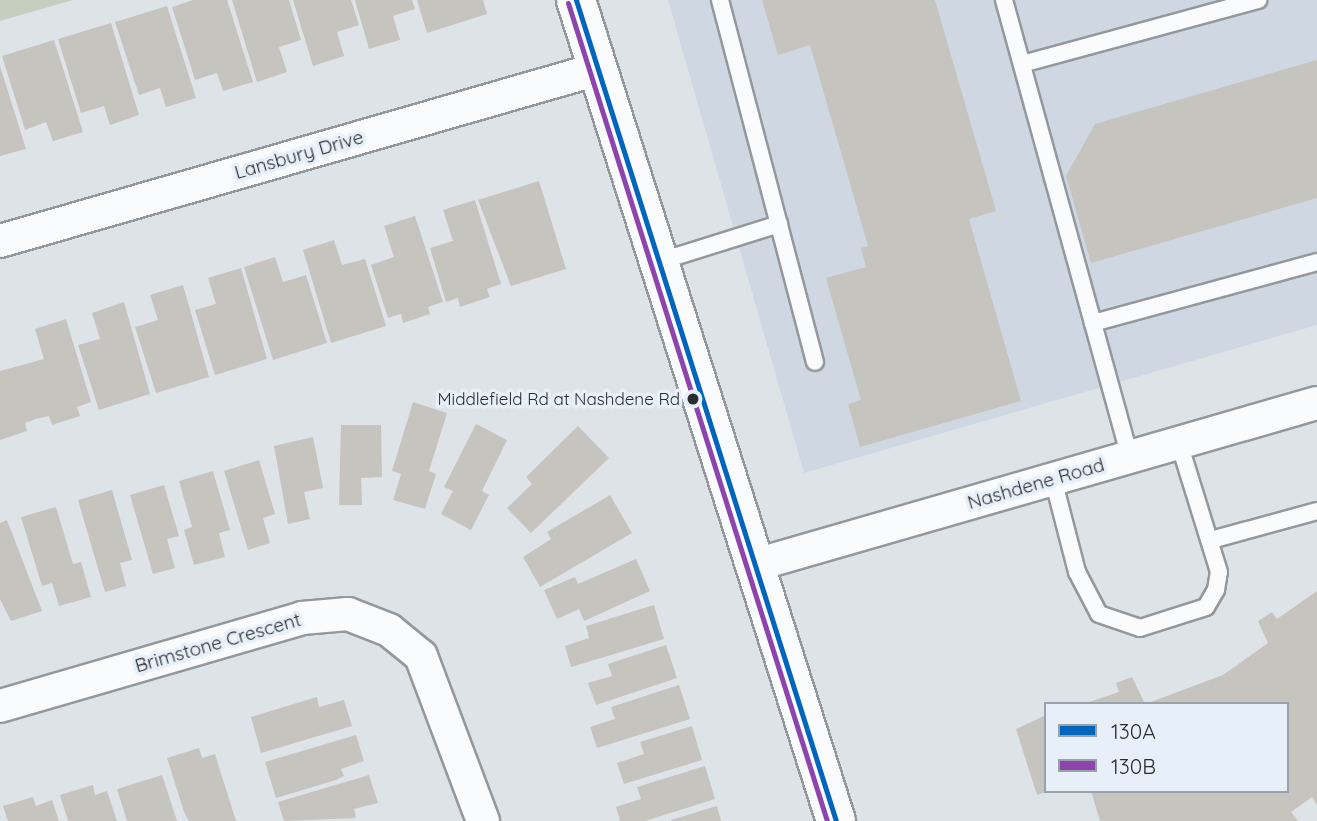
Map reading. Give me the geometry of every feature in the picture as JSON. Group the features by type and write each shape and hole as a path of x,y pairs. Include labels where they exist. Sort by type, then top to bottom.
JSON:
{"main road":[{"path":"576,0 836,821"}],"street":[{"name":"Lansbury Drive","path":"0,241 598,69"},
{"name":"Nashdene Road","path":"755,565 1317,403"},
{"name":"Brimstone Crescent","path":"0,706 302,618 348,614 389,630 421,656 483,821"}],"lane":[{"path":"720,0 815,362"},
{"path":"1004,0 1130,457"},
{"path":"1022,64 1258,0"},
{"path":"658,262 779,224"},
{"path":"1093,323 1317,262"},
{"path":"1054,479 1077,572 1099,614 1140,628 1206,607 1219,572 1179,443"},
{"path":"1210,540 1317,511"}],"shaded area":[{"path":"668,0 1317,0 1317,325 804,473"}],"green space":[{"path":"0,0 73,0 0,21"}],"building":[{"path":"193,0 227,0 253,82 223,91 217,73 195,80 172,7"},
{"path":"232,0 289,0 301,40 279,47 287,72 257,82"},
{"path":"293,0 351,0 359,25 337,32 344,56 313,66"},
{"path":"355,0 412,0 415,9 393,16 400,40 369,49"},
{"path":"417,0 483,0 487,14 427,33"},
{"path":"762,0 935,0 996,211 969,219 1021,401 860,447 848,404 861,400 826,278 866,267 861,248 868,246 810,45 778,55"},
{"path":"167,6 196,98 166,107 160,88 139,95 115,22"},
{"path":"111,23 139,115 110,125 104,106 81,113 58,39"},
{"path":"54,40 83,132 53,141 46,122 25,130 2,56"},
{"path":"1317,60 1317,198 1091,263 1066,176 1095,124"},
{"path":"0,66 26,149 0,156"},
{"path":"539,181 566,269 511,286 478,200"},
{"path":"475,200 501,284 487,289 490,297 460,307 458,298 446,302 430,248 453,241 443,210"},
{"path":"415,216 443,302 428,307 430,314 403,323 401,314 388,318 371,265 394,257 384,226"},
{"path":"334,240 342,265 365,259 386,326 331,343 303,250"},
{"path":"275,257 283,282 306,275 327,343 273,360 244,267"},
{"path":"241,268 267,359 215,375 195,310 216,304 208,278"},
{"path":"183,285 209,377 156,393 135,327 158,320 150,295"},
{"path":"124,302 150,394 99,410 78,345 100,339 92,313"},
{"path":"66,319 91,402 77,407 80,416 52,425 49,416 36,419 25,423 27,431 0,440 0,371 44,359 35,329"},
{"path":"413,402 447,413 429,471 436,474 425,509 393,500 401,474 392,471"},
{"path":"476,424 507,440 482,491 489,495 471,530 441,514 453,491 444,487"},
{"path":"341,425 381,425 382,477 361,478 362,505 339,505"},
{"path":"578,426 609,458 531,533 507,508 532,484 526,477"},
{"path":"313,437 323,488 304,492 310,519 288,524 274,446"},
{"path":"259,460 275,514 263,518 270,543 248,550 224,471"},
{"path":"213,471 230,530 219,533 225,557 194,565 184,530 192,527 179,481"},
{"path":"164,485 179,536 167,539 175,568 153,574 130,495"},
{"path":"112,490 132,560 120,563 126,586 105,592 78,500"},
{"path":"610,495 632,533 540,587 523,557 551,539 547,532"},
{"path":"56,507 73,564 81,562 91,597 59,606 52,583 42,586 21,517"},
{"path":"7,520 42,611 11,621 0,599 0,523"},
{"path":"636,559 650,591 584,621 579,609 557,619 544,590 575,577 578,584"},
{"path":"1317,591 1317,805 1312,797 1291,812 1298,821 1100,821 1092,793 1289,793 1289,702 1151,702 1223,675 1268,643 1258,621 1272,612 1277,619"},
{"path":"654,605 664,639 571,667 565,646 589,638 586,626"},
{"path":"666,645 677,678 596,705 588,683 612,676 608,664"},
{"path":"1132,677 1144,702 1089,702 1119,692 1116,683"},
{"path":"679,685 690,719 597,748 590,727 615,719 611,707"},
{"path":"317,697 319,707 344,700 352,726 261,753 251,717"},
{"path":"1044,716 1044,793 1037,795 1016,729"},
{"path":"692,726 702,760 624,784 617,763 644,754 640,742"},
{"path":"356,735 364,761 341,769 344,776 336,780 276,798 265,762"},
{"path":"199,748 202,758 215,754 236,821 189,821 184,812 167,758"},
{"path":"705,766 715,799 645,821 620,821 616,807 641,799 637,787"},
{"path":"162,775 177,821 127,821 117,789"},
{"path":"369,775 378,803 354,809 356,818 284,821 278,802"},
{"path":"93,785 95,795 107,791 117,821 68,821 60,795"},
{"path":"33,797 36,806 52,800 59,821 8,821 3,806"},
{"path":"717,806 721,821 671,821 671,820"}],"transit line":[{"name":"130A","path":"576,0 836,821"},
{"name":"130B","path":"568,3 827,821"}],"place":[{"name":"Middlefield Rd at Nashdene Rd","path":"693,399"}]}
